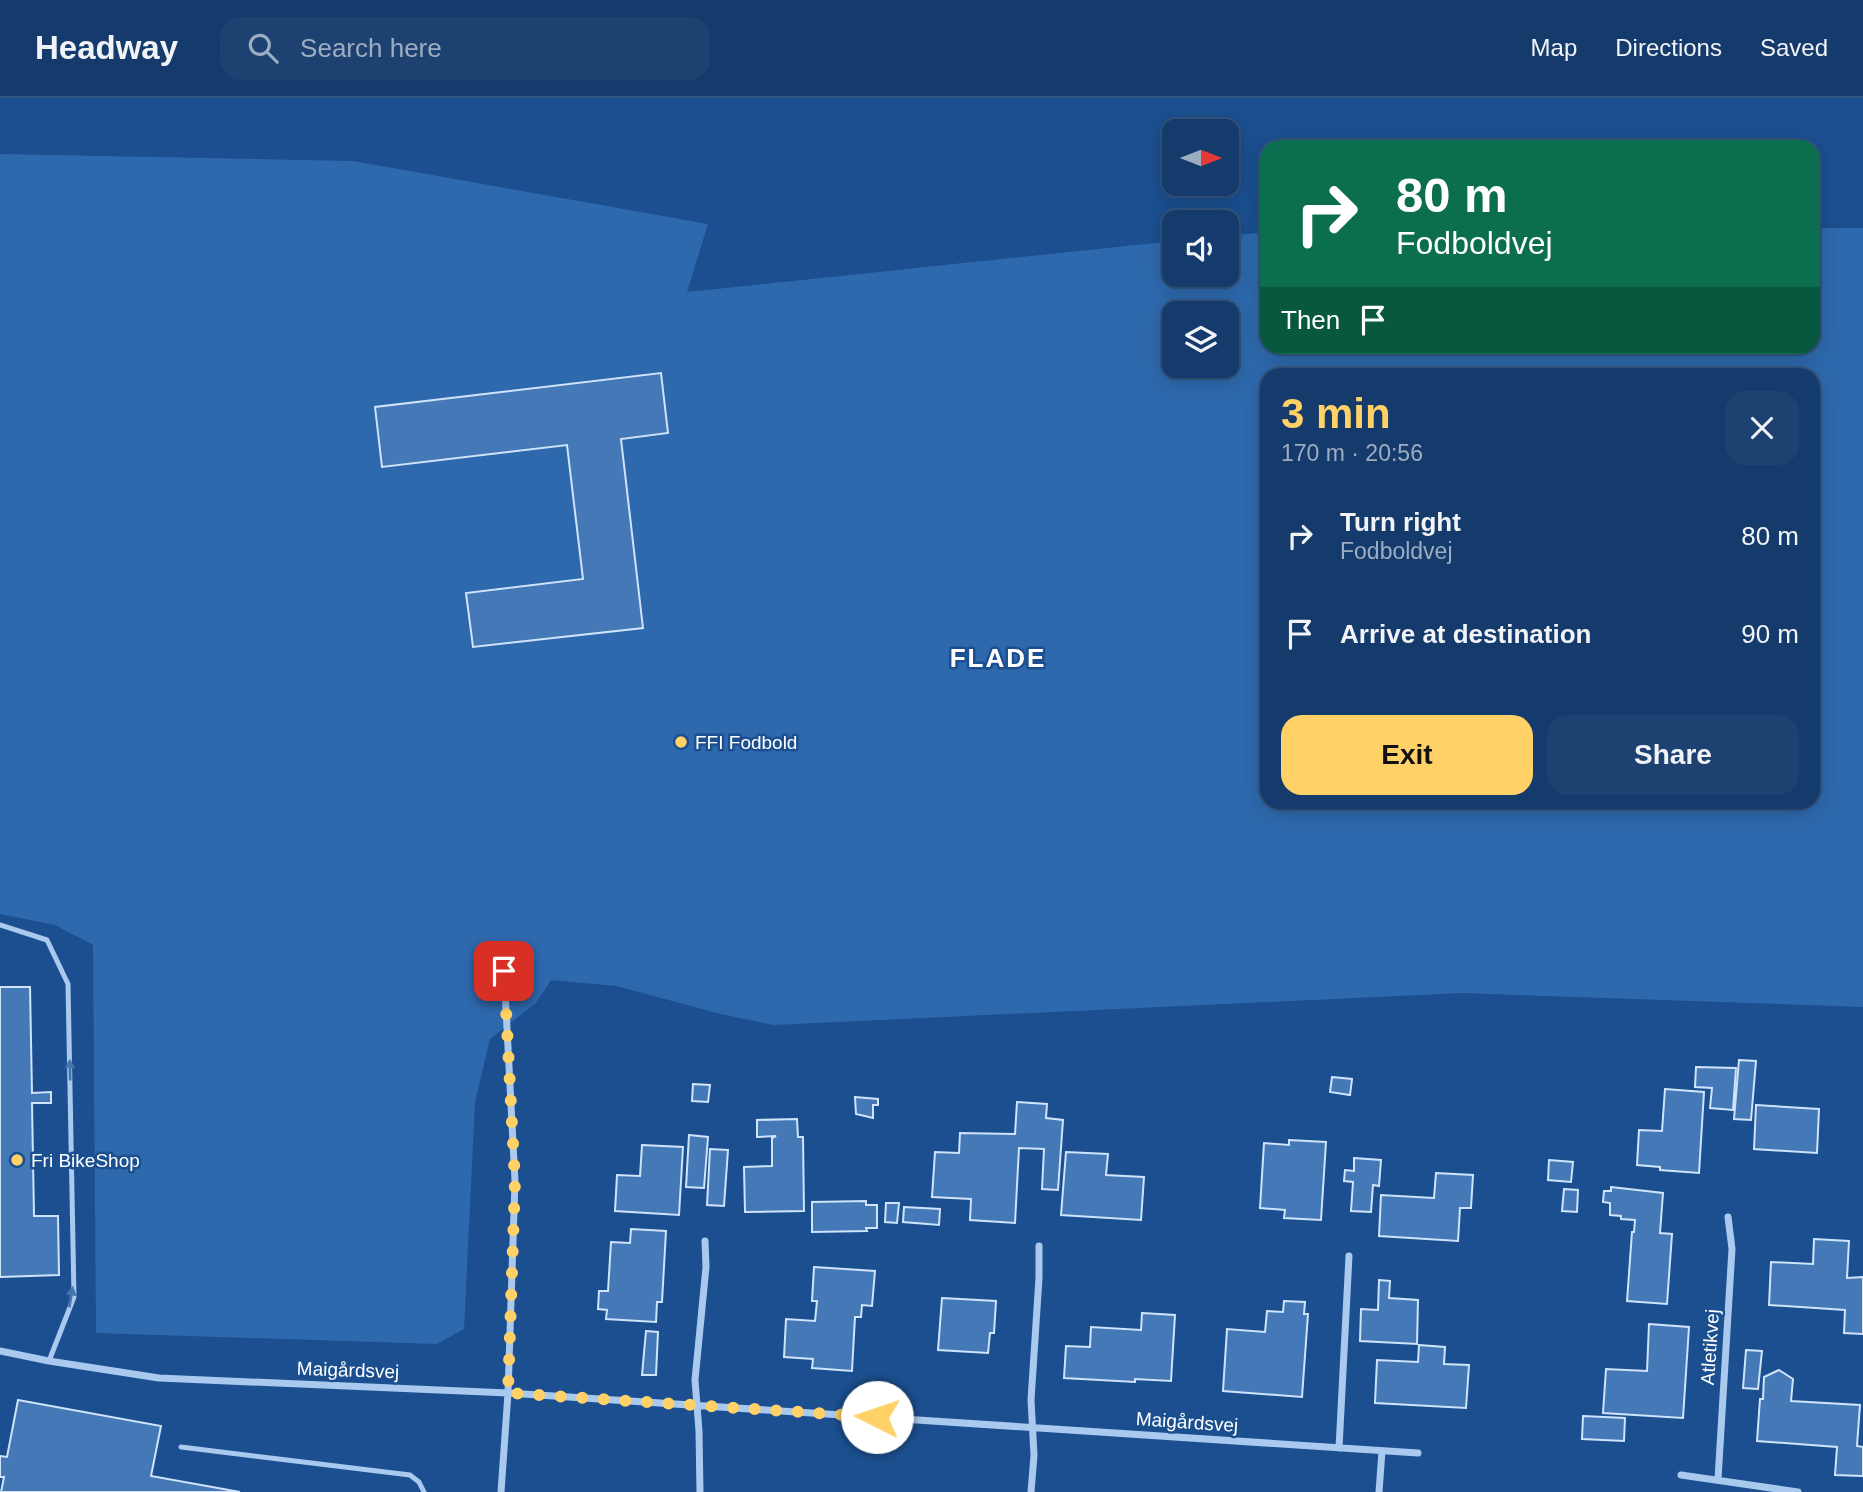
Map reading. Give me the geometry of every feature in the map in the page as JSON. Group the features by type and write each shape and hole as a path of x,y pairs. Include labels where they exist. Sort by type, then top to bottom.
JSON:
{"street":[{"path":"500,1492 508,1393 515,1181 504,971"},
{"name":"Atletikvej","path":"1718,1479 1732,1249 1728,1217"},
{"path":"699,1492 695,1380 706,1267 705,1241"},
{"path":"1031,1492 1034,1455 1031,1400 1039,1247"},
{"path":"1339,1448 1349,1256"},
{"name":"Maigårdsvej","path":"0,1351 159,1378 508,1393 1418,1453"},
{"path":"1379,1492 1382,1451"},
{"path":"1681,1475 1798,1492"}],"lane":[{"path":"0,925 47,940 68,984 74,1297 49,1361"},
{"path":"181,1447 410,1475 419,1482 424,1492"}],"shaded area":[{"name":"FFI Fodbold","path":"0,154 353,161 708,224 687,292 1162,242 1162,287 1239,287 1239,235 1260,233 1260,354 1820,354 1820,228 1863,228 1863,1007 1462,993 773,1025 616,986 551,980 536,1003 490,1039 475,1102 464,1329 437,1344 96,1333 93,945 55,925 0,914"}],"building":[{"path":"661,373 668,433 621,439 643,628 473,647 466,593 583,579 567,445 382,467 375,407"},
{"name":"Fri BikeShop","path":"0,987 30,987 32,1093 51,1092 51,1103 32,1103 34,1216 58,1216 59,1275 0,1277"},
{"path":"1739,1060 1756,1061 1751,1120 1734,1119"},
{"path":"1696,1067 1736,1068 1733,1110 1710,1108 1712,1088 1695,1087"},
{"path":"1332,1077 1352,1079 1350,1095 1330,1092"},
{"path":"693,1084 710,1085 708,1102 692,1101"},
{"path":"1665,1089 1704,1092 1699,1173 1637,1165 1639,1130 1662,1131"},
{"path":"855,1097 878,1099 878,1105 873,1105 873,1118 856,1114"},
{"path":"1017,1102 1047,1104 1046,1118 1063,1120 1058,1190 1042,1189 1044,1149 1019,1148 1015,1223 970,1220 971,1199 932,1197 935,1152 959,1153 960,1133 1015,1134"},
{"path":"1756,1105 1819,1109 1817,1153 1754,1149"},
{"path":"797,1119 798,1137 803,1137 804,1211 745,1212 744,1167 772,1166 772,1138 776,1136 757,1137 757,1120"},
{"path":"689,1135 708,1137 704,1188 686,1187"},
{"path":"1289,1140 1326,1142 1321,1220 1284,1218 1285,1210 1260,1208 1264,1143 1289,1145"},
{"path":"642,1145 683,1147 679,1215 615,1211 617,1175 640,1176"},
{"path":"710,1149 728,1150 724,1206 707,1205"},
{"path":"1066,1152 1108,1154 1106,1175 1144,1177 1141,1220 1061,1215"},
{"path":"1354,1158 1381,1160 1379,1186 1373,1185 1371,1212 1351,1211 1353,1182 1344,1181 1345,1170 1354,1171"},
{"path":"1549,1160 1573,1162 1571,1182 1548,1180"},
{"path":"1436,1173 1473,1175 1471,1208 1460,1208 1458,1241 1379,1236 1381,1195 1434,1198"},
{"path":"1611,1187 1663,1193 1660,1233 1672,1234 1667,1304 1627,1301 1635,1220 1610,1215 1610,1203 1603,1202 1604,1191 1611,1191"},
{"path":"1564,1189 1578,1190 1577,1212 1562,1211"},
{"path":"866,1201 866,1205 877,1205 877,1228 866,1228 867,1231 812,1232 812,1202"},
{"path":"886,1203 899,1203 897,1223 885,1222"},
{"path":"904,1207 940,1209 939,1225 903,1222"},
{"path":"631,1229 666,1231 662,1302 657,1302 656,1322 606,1319 607,1310 598,1309 599,1291 608,1291 611,1242 630,1243"},
{"path":"1814,1239 1849,1241 1847,1278 1863,1277 1863,1334 1844,1333 1845,1310 1769,1305 1771,1262 1813,1264"},
{"path":"814,1267 875,1271 872,1306 862,1305 861,1317 855,1317 852,1371 812,1368 813,1359 784,1357 786,1319 815,1321 817,1301 812,1301"},
{"path":"1379,1280 1390,1281 1389,1298 1418,1300 1417,1344 1360,1341 1361,1309 1378,1310"},
{"path":"942,1298 996,1301 994,1333 990,1333 988,1353 938,1350"},
{"path":"1284,1301 1305,1302 1304,1314 1308,1314 1302,1397 1223,1391 1227,1329 1265,1332 1267,1311 1283,1312"},
{"path":"1142,1313 1175,1315 1171,1381 1064,1378 1066,1346 1090,1347 1091,1327 1141,1330"},
{"path":"1649,1324 1689,1327 1683,1418 1603,1413 1606,1369 1647,1371"},
{"path":"646,1331 658,1332 656,1375 642,1375"},
{"path":"1419,1345 1445,1347 1444,1364 1469,1365 1466,1408 1375,1403 1377,1360 1418,1362"},
{"path":"1746,1350 1762,1351 1758,1389 1743,1388"},
{"path":"1779,1370 1793,1379 1791,1401 1860,1405 1857,1446 1863,1447 1863,1476 1835,1475 1837,1447 1757,1441 1764,1377"},
{"path":"18,1400 161,1426 151,1476 240,1492 1,1492 4,1477 0,1477 0,1456 7,1457"},
{"path":"1583,1416 1625,1418 1624,1441 1582,1439"}],"place":[{"name":"FFI Fodbold","path":"681,742"},
{"name":"Fri BikeShop","path":"17,1160"}],"district":[{"name":"FLADE","path":"998,658"}],"route":[{"path":"504,971 515,1181 508,1393 877,1417"}]}
